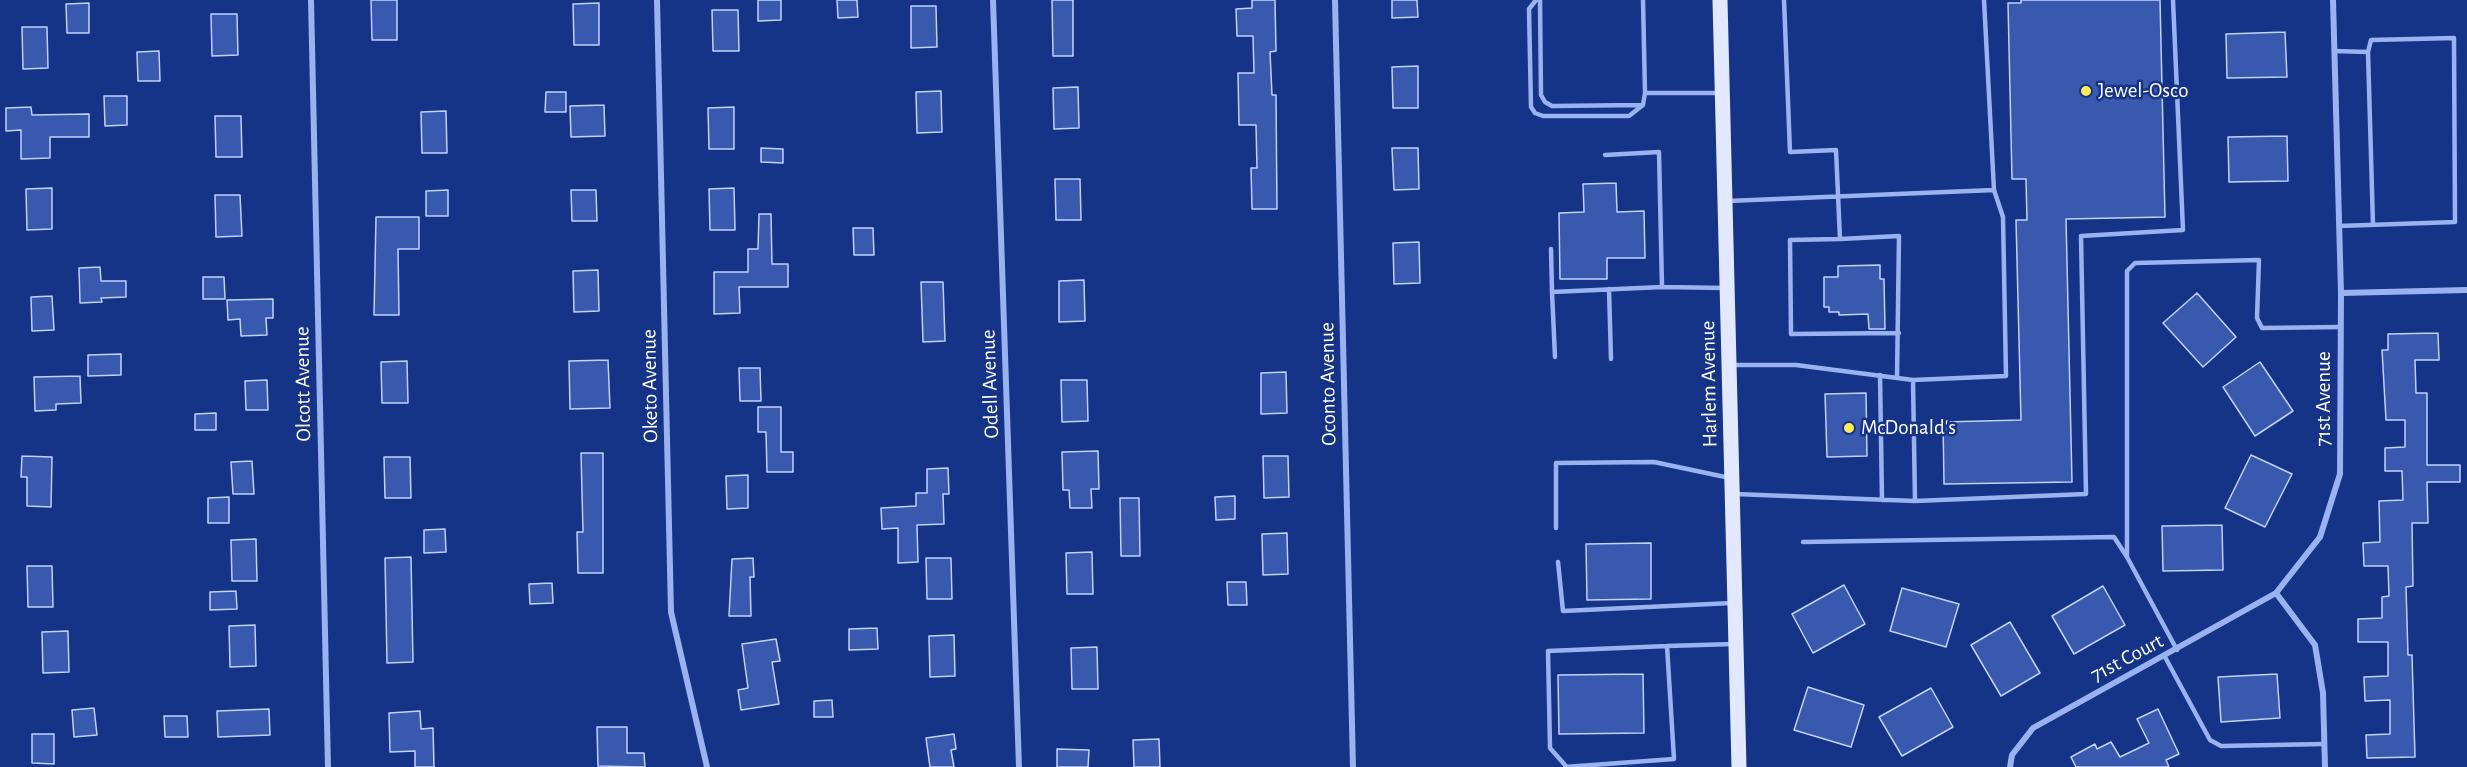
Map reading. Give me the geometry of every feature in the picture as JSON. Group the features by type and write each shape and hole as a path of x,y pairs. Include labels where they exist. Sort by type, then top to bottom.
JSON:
{"main road":[{"name":"Harlem Avenue","path":"1720,0 1739,767"}],"street":[{"name":"Olcott Avenue","path":"311,0 328,767"},
{"name":"Oketo Avenue","path":"657,0 671,612 707,767"},
{"name":"Odell Avenue","path":"993,0 1019,767"},
{"name":"Oconto Avenue","path":"1335,0 1353,767"},
{"name":"71st Avenue","path":"2276,593 2320,537 2340,474 2341,293 2333,0"},
{"path":"2341,293 2467,290"},
{"path":"2276,593 2315,645 2323,693 2325,767"},
{"name":"71st Court","path":"2010,767 2012,755 2033,728 2276,593"}],"lane":[{"path":"1538,0 1529,9 1531,107 1535,113 1543,116 1629,116 1643,105 1645,93 1643,0"},
{"path":"1538,0 1541,95 1545,102 1552,106 1643,105"},
{"path":"1784,0 1790,152 1836,150 1840,239"},
{"path":"1729,365 1796,365 1913,380 2006,376 2003,217 1994,190 1984,0"},
{"path":"1556,528 1556,463 1654,462 1732,486 1882,500 1915,501 2086,494 2081,236 2183,230 2173,0"},
{"path":"2339,226 2373,225 2455,222 2454,38 2371,40 2368,52 2373,225"},
{"path":"2334,51 2368,52"},
{"path":"1645,93 1722,93"},
{"path":"1605,155 1659,152 1662,287"},
{"path":"1725,202 1994,190"},
{"path":"1897,378 1899,333 1899,236 1790,240 1791,334 1899,333"},
{"path":"1551,249 1555,357"},
{"path":"2127,557 2127,271 2135,263 2259,260 2257,318 2262,328 2340,327"},
{"path":"1552,292 1662,287 1727,288"},
{"path":"1609,289 1611,359"},
{"path":"1880,375 1882,500"},
{"path":"1913,380 1915,501"},
{"path":"1803,542 2114,537 2177,650"},
{"path":"1558,562 1563,611 1735,603"},
{"path":"1667,646 1674,759 1565,766 1550,748 1548,651 1736,643"},
{"path":"2164,657 2210,740 2221,746 2324,744"}],"building":[{"path":"371,0 397,0 397,40 372,40"},
{"path":"758,0 781,0 781,20 758,21"},
{"path":"837,0 857,0 858,17 838,18"},
{"path":"1052,0 1073,0 1073,56 1053,56"},
{"path":"1252,0 1275,0 1276,51 1270,52 1272,95 1276,95 1277,209 1252,209 1251,168 1257,168 1256,125 1239,125 1238,73 1254,73 1253,36 1237,36 1236,9 1252,8"},
{"path":"1392,0 1417,0 1418,17 1392,18"},
{"name":"Jewel-Osco","path":"2021,0 2160,0 2165,217 2066,219 2072,482 1944,484 1943,422 2021,420 2016,220 2027,220 2026,179 2012,179 2008,3 2021,3"},
{"path":"89,3 89,33 67,33 66,4"},
{"path":"599,3 599,45 574,45 573,4"},
{"path":"911,6 936,6 937,47 911,48"},
{"path":"712,10 738,10 739,51 713,51"},
{"path":"211,14 237,14 238,55 212,56"},
{"path":"22,27 47,27 48,68 23,69"},
{"path":"2285,32 2287,77 2227,78 2226,34"},
{"path":"159,51 160,81 138,81 137,52"},
{"path":"1418,66 1418,108 1393,108 1392,67"},
{"path":"1078,87 1079,128 1054,129 1053,88"},
{"path":"941,91 942,132 917,133 916,92"},
{"path":"546,92 566,92 566,112 545,112"},
{"path":"104,96 127,96 127,125 105,126"},
{"path":"604,105 605,136 571,137 570,106"},
{"path":"31,107 32,115 89,114 89,137 50,137 50,158 21,159 21,130 6,131 6,108"},
{"path":"734,107 734,149 709,149 708,108"},
{"path":"446,111 447,153 422,153 421,112"},
{"path":"215,116 241,116 242,157 216,157"},
{"path":"2287,136 2288,181 2229,182 2228,137"},
{"path":"761,148 783,149 783,163 761,162"},
{"path":"1392,148 1418,148 1419,189 1394,190"},
{"path":"1055,179 1080,179 1081,220 1056,220"},
{"path":"1616,183 1617,212 1644,211 1645,258 1607,258 1607,279 1560,279 1559,213 1584,212 1583,184"},
{"path":"52,188 52,229 27,230 26,189"},
{"path":"734,188 735,230 710,230 709,189"},
{"path":"448,190 448,216 426,216 426,191"},
{"path":"571,190 596,190 597,221 572,221"},
{"path":"215,195 240,195 242,236 216,237"},
{"path":"759,214 771,214 772,264 788,264 788,287 739,287 740,313 714,314 714,272 748,272 748,249 758,249"},
{"path":"376,217 419,217 419,249 398,249 399,315 374,315"},
{"path":"853,228 873,228 874,255 854,255"},
{"path":"1419,242 1420,283 1394,284 1393,243"},
{"path":"1880,265 1880,279 1884,279 1885,329 1869,329 1868,314 1839,315 1839,312 1829,312 1829,307 1824,307 1824,277 1838,277 1838,266"},
{"path":"100,267 101,281 126,281 126,297 101,298 102,302 80,303 79,268"},
{"path":"598,270 599,311 574,312 573,271"},
{"path":"203,277 224,277 225,299 203,299"},
{"path":"1084,280 1085,321 1059,322 1059,281"},
{"path":"921,282 943,282 945,341 923,342"},
{"path":"2197,293 2236,337 2203,367 2163,323"},
{"path":"52,296 54,330 32,331 31,297"},
{"path":"273,299 273,318 266,318 267,335 241,336 240,319 228,320 227,300"},
{"path":"2438,333 2439,360 2415,360 2416,393 2427,393 2427,465 2460,465 2460,482 2427,482 2428,523 2412,523 2413,586 2406,587 2408,655 2412,655 2415,757 2367,758 2366,735 2390,734 2390,700 2365,701 2364,677 2388,676 2388,642 2358,642 2358,619 2382,618 2382,597 2389,596 2388,566 2364,566 2363,543 2380,542 2379,501 2403,500 2402,471 2385,471 2385,448 2405,447 2405,420 2386,420 2382,350 2388,350 2388,334"},
{"path":"121,354 121,375 88,376 88,355"},
{"path":"608,360 610,408 570,409 569,361"},
{"path":"407,361 408,403 382,403 381,362"},
{"path":"2260,362 2293,411 2255,436 2223,387"},
{"path":"739,368 760,368 761,401 740,401"},
{"path":"1286,372 1287,413 1261,414 1261,373"},
{"path":"80,376 81,403 56,404 56,410 35,411 34,377"},
{"path":"267,380 268,410 246,410 245,381"},
{"path":"1061,380 1087,380 1088,421 1062,422"},
{"path":"1866,393 1867,456 1827,457 1825,394"},
{"path":"758,407 781,407 781,452 793,452 793,472 767,472 766,432 758,432"},
{"path":"216,413 216,430 195,430 195,414"},
{"path":"1098,451 1099,489 1091,489 1092,508 1070,508 1069,490 1063,490 1062,452"},
{"path":"581,453 603,453 603,573 578,573 577,532 583,532"},
{"path":"2251,455 2292,474 2265,527 2225,508"},
{"path":"22,456 52,457 51,507 27,506 27,477 21,477"},
{"path":"1263,456 1288,456 1289,497 1264,498"},
{"path":"384,457 410,457 411,498 385,498"},
{"path":"252,461 254,494 233,494 231,462"},
{"path":"948,468 949,494 943,494 944,524 917,525 918,562 898,563 898,528 882,529 881,508 916,506 916,493 927,493 927,469"},
{"path":"748,475 748,508 727,509 726,476"},
{"path":"1235,496 1235,519 1216,520 1215,497"},
{"path":"229,497 229,523 208,523 208,498"},
{"path":"1120,498 1139,498 1140,556 1121,556"},
{"path":"2222,525 2223,570 2163,571 2162,526"},
{"path":"445,529 446,552 424,553 424,530"},
{"path":"1287,533 1288,574 1263,575 1262,534"},
{"path":"256,539 257,581 232,581 231,540"},
{"path":"1651,543 1651,599 1587,600 1586,544"},
{"path":"1092,552 1093,594 1067,594 1066,553"},
{"path":"411,557 413,662 387,663 385,558"},
{"path":"753,558 754,577 750,577 751,616 729,616 732,559"},
{"path":"926,558 951,558 952,599 927,599"},
{"path":"27,566 52,566 53,607 28,607"},
{"path":"1227,582 1246,582 1247,605 1228,605"},
{"path":"552,583 553,603 530,604 529,584"},
{"path":"1844,585 1865,624 1813,653 1792,614"},
{"path":"2103,586 2125,625 2074,654 2052,616"},
{"path":"1902,588 1959,604 1946,647 1890,631"},
{"path":"236,591 237,609 210,610 210,592"},
{"path":"2010,622 2040,673 2001,696 1971,645"},
{"path":"255,625 256,666 230,667 229,626"},
{"path":"877,628 878,649 849,650 849,629"},
{"path":"68,631 69,672 43,673 42,632"},
{"path":"954,635 955,676 930,677 929,636"},
{"path":"776,639 780,661 772,662 779,704 741,710 738,690 748,688 742,644"},
{"path":"1097,647 1098,689 1072,689 1071,648"},
{"path":"1643,674 1644,733 1559,734 1558,675"},
{"path":"2277,674 2280,718 2221,722 2218,677"},
{"path":"1808,687 1864,705 1851,747 1794,730"},
{"path":"1931,688 1953,727 1902,756 1879,717"},
{"path":"832,700 833,717 814,717 814,701"},
{"path":"94,708 97,735 74,737 72,710"},
{"path":"269,709 270,735 218,737 217,711"},
{"path":"2158,709 2179,754 2166,760 2169,767 2076,767 2071,757 2095,744 2097,749 2111,742 2120,757 2149,743 2137,719"},
{"path":"420,711 421,729 433,728 434,767 415,767 415,751 390,752 389,713"},
{"path":"164,716 187,716 188,737 165,737"},
{"path":"597,727 627,727 627,753 644,753 645,767 598,766"},
{"path":"32,734 54,734 54,764 32,763"},
{"path":"954,734 956,749 951,750 954,767 930,767 926,738"},
{"path":"1159,739 1160,767 1134,767 1133,740"},
{"path":"1057,749 1089,750 1088,767 1057,767"}],"place":[{"name":"Jewel-Osco","path":"2086,91"},
{"name":"McDonald's","path":"1849,428"}]}
